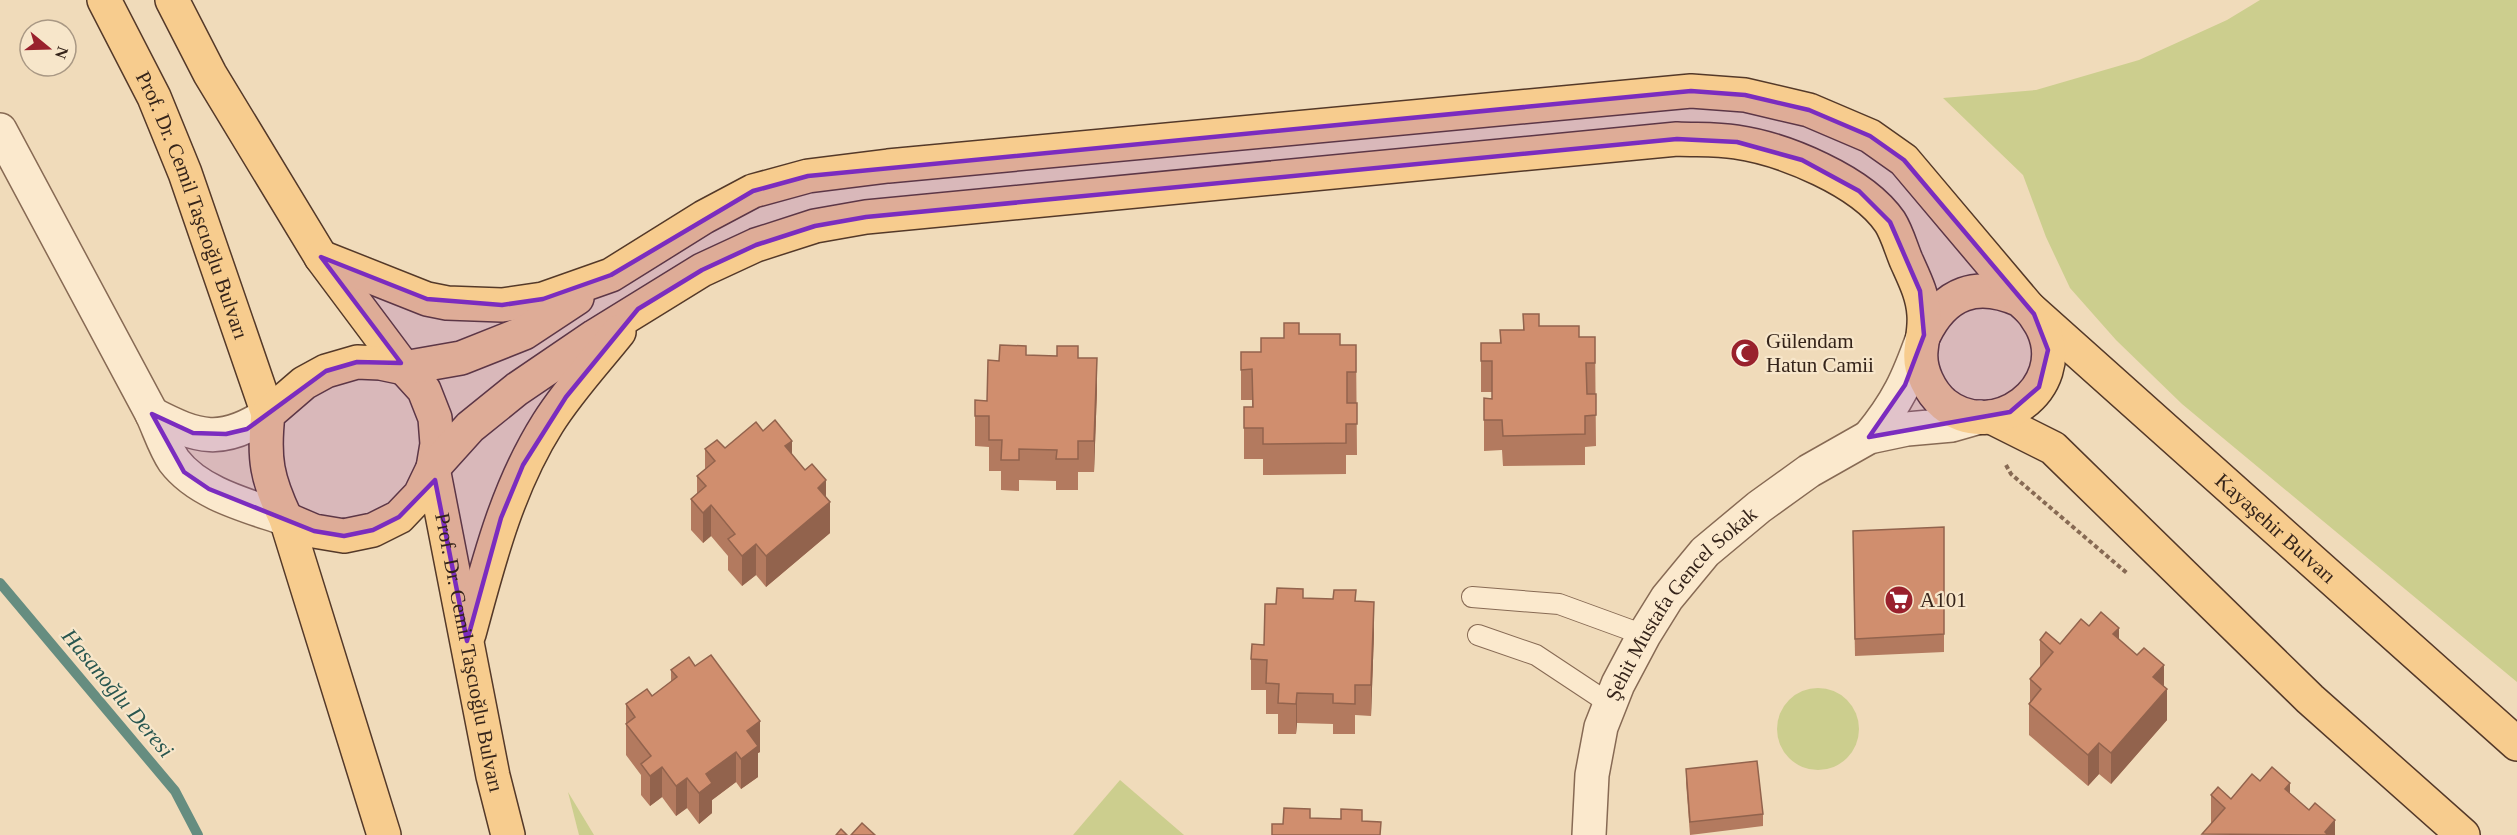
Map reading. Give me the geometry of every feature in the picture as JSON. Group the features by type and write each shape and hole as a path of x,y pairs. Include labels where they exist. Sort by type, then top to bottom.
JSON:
{"main road":[{"name":"Prof. Dr. Cemil Taşcıoğlu Bulvarı","path":"104,0 154,97 181,164 268,414"},
{"path":"171,0 210,74 321,256 404,368 424,390 435,418 437,444 433,468 420,495 399,517 373,530 344,536 314,531 286,519"},
{"path":"380,822 286,519 271,485 266,462 268,414 295,390 326,371 357,362 380,363 404,368 461,358 524,333 704,217 753,192 807,176 888,166 1691,91 1745,95 1809,110 1870,136 1904,160 2034,314 2044,330 2048,350 2046,369 2039,387 2026,402 2010,412 1985,417"},
{"path":"433,468 470,427 516,389 638,309 702,270 756,245 815,226 866,217 1677,139 1737,142 1802,160 1859,191 1890,222 1920,291 1925,318 1921,354 1924,372 1932,390 1944,404 1961,413 1985,417 2053,448 2310,699 2463,835"},
{"path":"321,256 427,300 447,303 502,304 543,299 611,275"},
{"path":"1924,335 1932,317 1946,303 1964,294 1983,290 2002,292 2020,300 2034,314"},
{"path":"467,641 501,518 524,465 549,421 566,397 638,309"},
{"name":"Kayaşehir Bulvarı","path":"2034,314 2517,744"},
{"name":"Prof. Dr. Cemil Taşcıoğlu Bulvarı","path":"433,468 493,776 508,835"}],"street":[{"path":"0,130 152,414 173,459 184,472 209,489 286,519"},
{"path":"1869,437 1888,413 1905,385 1924,335"},
{"path":"152,414 177,427 208,435 247,429 268,414"},
{"path":"1869,437 1907,429 1952,425 1985,417"},
{"name":"Şehit Mustafa Gencel Sokak","path":"1589,835 1592,775 1601,727 1644,635 1666,598 1705,552 1758,507 1809,471 1869,437"}],"lane":[{"path":"1472,597 1559,604 1644,635"},
{"path":"1478,635 1536,655 1610,704"}],"highlighted area":[{"path":"1691,91 1745,95 1809,110 1870,136 1904,160 2034,314 2048,350 2039,387 2010,412 1869,437 1905,385 1924,335 1920,291 1890,222 1859,191 1802,160 1737,142 1677,139 866,217 815,226 756,245 702,270 638,309 566,397 523,465 501,518 467,641 435,480 399,517 373,530 344,536 314,531 209,489 184,472 152,414 193,433 226,434 247,429 326,371 357,362 401,363 321,257 427,299 502,305 543,299 611,275 753,191 808,176"}],"green space":[{"path":"2260,0 2517,0 2517,682 2182,404 2116,340 2070,288 2046,237 2023,175 1943,98 2036,90 2139,60 2227,20"},
{"path":"1818,688 1834,691 1847,700 1856,713 1859,729 1856,745 1847,758 1834,767 1818,770 1802,767 1789,758 1780,745 1777,729 1780,713 1789,700 1802,691"},
{"path":"1120,780 1184,835 1073,835"},
{"path":"568,792 594,835 579,835"}],"building":[{"path":"1523,314 1539,314 1539,326 1579,326 1579,337 1595,337 1595,363 1586,363 1587,394 1596,394 1596,415 1585,416 1585,434 1503,436 1502,420 1484,420 1484,398 1492,399 1492,361 1481,361 1481,343 1501,343 1500,330 1524,330"},
{"path":"1284,323 1299,323 1299,334 1340,334 1340,345 1356,345 1356,372 1347,372 1347,403 1357,403 1357,424 1346,424 1346,443 1263,444 1263,428 1244,428 1244,407 1253,407 1252,369 1241,370 1241,352 1261,352 1261,338 1284,338"},
{"path":"1000,345 1026,346 1026,355 1057,356 1057,346 1078,346 1078,358 1097,358 1094,441 1078,441 1078,459 1056,459 1057,450 1019,449 1019,460 1001,460 1002,440 989,440 989,416 975,416 975,400 987,401 988,360 999,361"},
{"path":"775,420 792,441 785,446 805,470 812,464 826,480 818,488 830,502 766,556 756,544 742,556 728,539 735,534 711,505 703,513 691,499 706,486 697,476 715,461 705,449 717,440 725,448 756,422 763,431"},
{"name":"A101","path":"1944,527 1944,634 1855,639 1853,531"},
{"path":"1277,588 1303,589 1303,598 1333,599 1334,590 1356,590 1355,601 1374,602 1371,685 1355,685 1355,704 1333,703 1333,694 1297,693 1296,704 1278,703 1279,684 1266,683 1267,660 1251,659 1252,644 1264,645 1265,604 1276,604"},
{"path":"2101,612 2119,628 2113,634 2137,655 2144,648 2164,665 2153,677 2167,689 2111,753 2099,743 2088,755 2029,704 2041,689 2030,679 2053,652 2040,640 2046,632 2060,644 2081,619 2089,626"},
{"path":"711,655 760,721 747,731 758,746 741,759 736,752 706,774 712,783 699,793 687,778 676,786 662,767 650,776 641,764 651,756 626,724 635,717 626,704 647,689 652,696 677,677 671,670 689,657 695,666"},
{"path":"1757,761 1763,814 1690,822 1686,769"},
{"path":"2272,767 2290,783 2285,789 2309,810 2315,803 2335,820 2325,832 2328,835 2202,834 2225,808 2211,795 2218,787 2231,799 2252,774 2260,781"},
{"path":"1284,808 1310,809 1310,818 1341,819 1341,809 1362,810 1362,821 1381,822 1380,835 1272,835 1272,824 1283,824"},
{"path":"862,823 875,835 851,835"},
{"path":"841,829 847,835 836,835"}],"waterway":[{"name":"Hasanoğlu Deresi","path":"0,583 175,791 198,835"}],"place":[{"name":"Gülendam Hatun Camii","path":"1745,353"},
{"name":"A101","path":"1899,600"}]}
